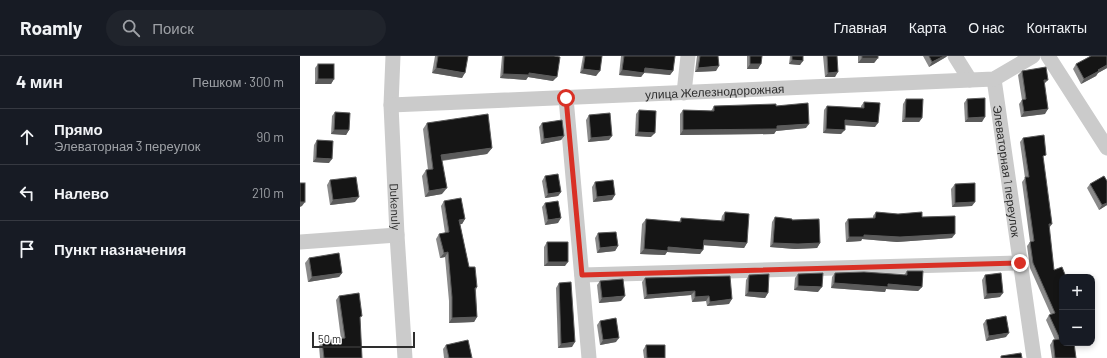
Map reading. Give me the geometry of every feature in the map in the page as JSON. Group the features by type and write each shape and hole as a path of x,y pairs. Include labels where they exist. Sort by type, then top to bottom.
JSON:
{"street":[{"name":"Dukenuly","path":"393,56 391,105 405,358"},
{"path":"684,93 688,56"},
{"path":"955,56 970,80"},
{"name":"улица Железнодорожная","path":"391,105 994,79 1033,56"},
{"path":"1048,56 1107,148"},
{"name":"Элеваторная 1 переулок","path":"994,79 1034,358"},
{"path":"566,98 589,358"},
{"path":"300,242 397,235"},
{"path":"582,275 1020,263"}],"building":[{"path":"438,56 468,56 465,73 436,68"},
{"path":"504,56 560,57 557,77 529,73 529,75 503,74"},
{"path":"585,56 602,56 600,71 583,69"},
{"path":"624,56 675,56 673,71 645,68 644,73 622,70"},
{"path":"700,56 718,56 719,66 698,68"},
{"path":"750,56 762,56 761,64 750,64"},
{"path":"792,56 803,56 803,61 792,60"},
{"path":"827,56 837,56 838,72 828,73"},
{"path":"862,56 878,56 878,58 862,58"},
{"path":"929,56 944,56 932,62"},
{"path":"1091,56 1107,56 1107,65 1084,79 1076,64"},
{"path":"318,64 334,64 334,79 318,79"},
{"path":"1046,67 1048,80 1044,80 1048,109 1024,112 1022,100 1026,99 1022,71"},
{"path":"985,98 985,117 968,118 967,99"},
{"path":"906,99 923,99 922,118 905,118"},
{"path":"864,102 880,103 878,123 845,120 845,130 826,129 827,106 864,108"},
{"path":"808,103 809,124 777,126 777,129 683,130 683,110 714,111 714,106 776,104 776,106"},
{"path":"639,110 656,111 655,133 638,132"},
{"path":"335,112 350,113 349,130 334,130"},
{"path":"610,113 612,136 591,138 589,115"},
{"path":"488,114 492,148 441,155 447,188 429,191 426,170 433,169 427,123"},
{"path":"562,120 564,136 544,139 542,123"},
{"path":"1044,135 1046,155 1043,156 1052,224 1049,224 1054,270 1062,267 1065,274 1059,274 1059,337 1049,315 1055,313 1033,263 1030,242 1034,241 1025,177 1029,177 1023,138"},
{"path":"317,140 333,141 332,159 316,158"},
{"path":"558,174 561,192 548,194 545,176"},
{"path":"1104,176 1107,181 1107,203 1102,205 1090,184"},
{"path":"356,177 359,197 333,200 330,180"},
{"path":"613,180 615,195 597,197 595,182"},
{"path":"300,183 305,183 305,202 300,202"},
{"path":"975,183 975,202 955,203 955,184"},
{"path":"461,198 465,219 459,220 469,267 475,267 477,317 452,318 452,297 448,252 444,253 439,234 449,232 444,201"},
{"path":"558,201 561,218 548,220 545,203"},
{"path":"725,212 749,214 747,243 704,240 703,250 668,247 668,251 644,249 646,219 681,222 681,218 724,221"},
{"path":"876,212 898,214 922,212 922,217 955,216 955,234 900,237 864,235 864,237 849,237 848,219 875,218"},
{"path":"775,217 792,220 819,219 820,243 773,243"},
{"path":"616,232 618,246 600,248 598,233"},
{"path":"547,242 568,242 568,262 548,262"},
{"path":"339,253 342,273 312,277 309,258"},
{"path":"907,271 923,271 922,287 888,284 888,287 834,283 835,273 864,272 907,275"},
{"path":"823,273 822,287 798,286 798,274"},
{"path":"1001,273 1003,293 987,294 985,275"},
{"path":"769,274 768,293 748,292 749,275"},
{"path":"730,276 732,299 710,302 709,296 695,297 695,291 647,295 645,278"},
{"path":"623,279 625,296 602,298 600,281"},
{"path":"571,282 575,342 561,344 559,283"},
{"path":"359,293 362,316 360,317 362,358 324,358 322,341 345,338 339,296"},
{"path":"1006,316 1009,333 989,336 986,320"},
{"path":"616,318 619,338 603,340 600,321"},
{"path":"1059,339 1059,346 1074,346 1076,358 1055,358 1053,340"},
{"path":"468,340 472,358 449,358 446,345"},
{"path":"646,345 665,345 665,358 647,358"},
{"path":"1021,353 1022,358 1001,358 1001,356"}],"route":[{"path":"566,98 582,275 1020,263"}]}
